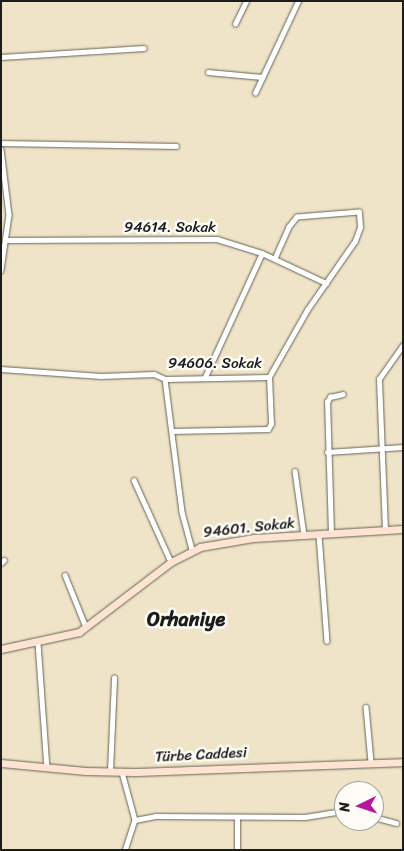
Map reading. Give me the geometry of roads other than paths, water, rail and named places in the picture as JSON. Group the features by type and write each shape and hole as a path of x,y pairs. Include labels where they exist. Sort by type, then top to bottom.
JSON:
{"street":[{"path":"235,24 246,1"},
{"path":"255,93 298,1"},
{"path":"1,57 144,48"},
{"path":"208,72 262,77"},
{"path":"1,143 176,146"},
{"path":"1,149 8,215 1,270"},
{"name":"94606. Sokak","path":"1,369 101,376 154,374 165,379 205,376 269,377 326,283 359,234 359,212 297,217 289,226 275,258"},
{"name":"94614. Sokak","path":"6,240 210,238 275,258 326,283"},
{"path":"205,376 262,253"},
{"path":"385,530 380,379 403,345"},
{"path":"172,431 268,429 271,424 269,377"},
{"path":"165,379 183,520 192,549"},
{"path":"331,534 327,452 328,400 343,394"},
{"path":"327,452 403,447"},
{"name":"94601. Sokak","path":"295,472 304,536"},
{"path":"134,480 171,562"},
{"name":"94601. Sokak","path":"1,649 72,635 86,628 171,562 192,549 235,540 403,529"},
{"path":"319,535 327,641"},
{"path":"65,575 86,628"},
{"path":"38,643 47,768"},
{"path":"110,772 114,678"},
{"path":"366,707 371,762"},
{"name":"Türbe Caddesi","path":"1,763 47,768 122,772 403,762"},
{"path":"122,772 135,820 125,850"},
{"path":"135,820 155,816 237,819 305,817 334,813"},
{"path":"237,819 237,850"},
{"path":"384,820 396,823"}],"district":[{"name":"Orhaniye","path":"186,619"}]}
